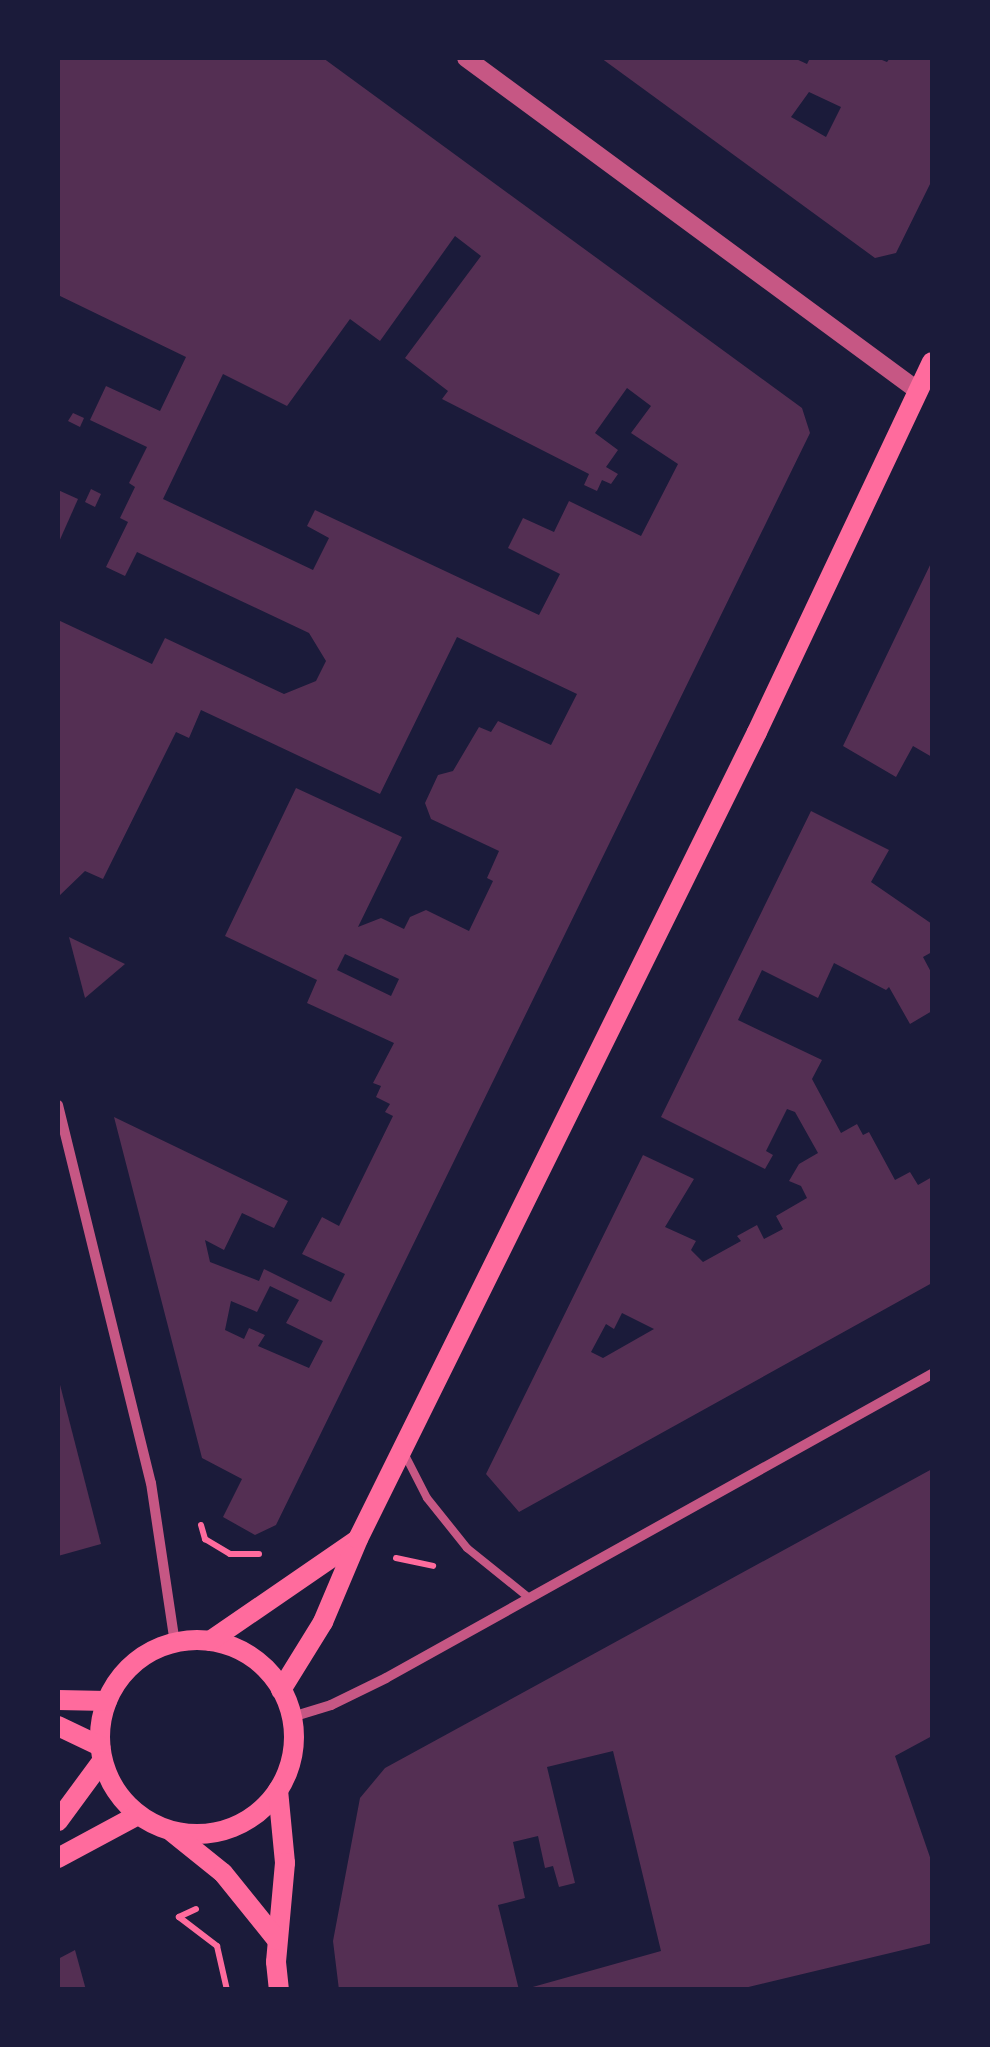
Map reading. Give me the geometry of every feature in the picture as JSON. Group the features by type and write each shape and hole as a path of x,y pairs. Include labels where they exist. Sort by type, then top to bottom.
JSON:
{"main road":[{"path":"281,1690 323,1622 358,1539 925,395 932,362"},
{"path":"210,1641 358,1539"},
{"path":"58,1821 101,1753 107,1701 126,1670 157,1649 175,1643 210,1641 252,1658 281,1690 292,1717 292,1754 278,1790 242,1823 196,1834 171,1831"},
{"path":"58,1700 107,1701"},
{"path":"58,1726 101,1753 116,1791 138,1815 171,1831 222,1874 277,1940"},
{"path":"278,1790 286,1863 277,1940 279,1990"},
{"path":"58,1858 138,1815"}],"street":[{"path":"466,58 925,395"},
{"path":"58,1105 151,1483 175,1643"},
{"path":"292,1717 331,1705 386,1678 932,1374"}],"lane":[{"path":"402,1450 427,1498 467,1548 528,1596"}],"path":[{"path":"200,1522 205,1539 230,1554 264,1554"},
{"path":"358,1539 401,1561 442,1567 467,1548"}],"building":[{"path":"58,58 323,58 802,408 810,433 276,1525 255,1535 223,1517 242,1479 202,1458 114,1117 288,1201 274,1228 242,1213 224,1250 205,1240 210,1262 259,1281 264,1269 331,1302 345,1274 302,1254 322,1217 339,1226 393,1116 385,1112 390,1104 376,1097 381,1086 373,1083 394,1043 307,1003 317,980 225,936 296,788 402,837 358,927 381,918 404,929 410,917 426,910 469,931 493,881 487,878 499,851 431,819 425,803 438,775 453,771 479,727 491,732 498,721 551,745 577,694 457,637 380,794 201,710 189,738 176,732 103,879 85,871 58,897 58,620 152,664 165,638 284,694 316,681 326,661 309,633 137,552 125,576 106,567 128,522 120,518 135,487 129,483 147,447 90,420 106,386 160,411 186,357 58,295","holes":["455,236 481,256 405,358 448,391 442,399 589,474 584,485 597,491 602,480 611,484 618,474 606,467 618,450 595,433 627,388 651,406 631,433 678,464 641,536 569,501 554,532 523,518 508,548 560,574 539,615 315,510 307,526 329,538 313,570 163,499 223,374 287,406 350,319 380,341","345,954 399,979 391,996 337,970","270,1286 299,1300 286,1323 323,1341 309,1368 258,1346 265,1335 249,1328 244,1339 225,1330 231,1301 257,1312"]},
{"path":"601,58 794,58 807,64 810,58 877,58 887,62 890,58 932,58 932,180 896,253 875,258","holes":["809,92 841,107 826,137 791,117"]},
{"path":"73,413 84,418 80,427 68,421"},
{"path":"91,489 101,494 95,507 85,502"},
{"path":"58,490 78,499 58,544"},
{"path":"932,561 932,757 913,746 896,777 843,746"},
{"path":"811,811 889,850 871,882 932,924 932,952 923,957 932,974 932,1011 910,1024 889,987 886,990 834,963 818,998 762,970 738,1020 822,1060 812,1079 841,1133 857,1124 863,1135 869,1132 895,1180 910,1172 918,1185 932,1177 932,1283 519,1512 486,1474 643,1155 694,1179 665,1227 696,1241 691,1250 703,1262 741,1241 737,1236 757,1225 764,1239 783,1229 776,1216 807,1198 801,1186 789,1181 799,1164 818,1153 795,1112 787,1109 766,1151 773,1155 765,1169 661,1117","holes":["622,1313 654,1329 603,1358 591,1352 606,1324 614,1329"]},
{"path":"69,937 125,964 85,998"},
{"path":"58,1377 101,1544 58,1556"},
{"path":"932,1469 932,1736 895,1756 932,1863 932,1943 736,1990 522,1990 661,1951 613,1751 547,1767 575,1883 559,1887 553,1866 545,1868 538,1836 513,1842 525,1898 498,1905 519,1990 339,1990 333,1941 360,1798 385,1768"},
{"path":"75,1950 86,1990 58,1990 58,1959"}]}
